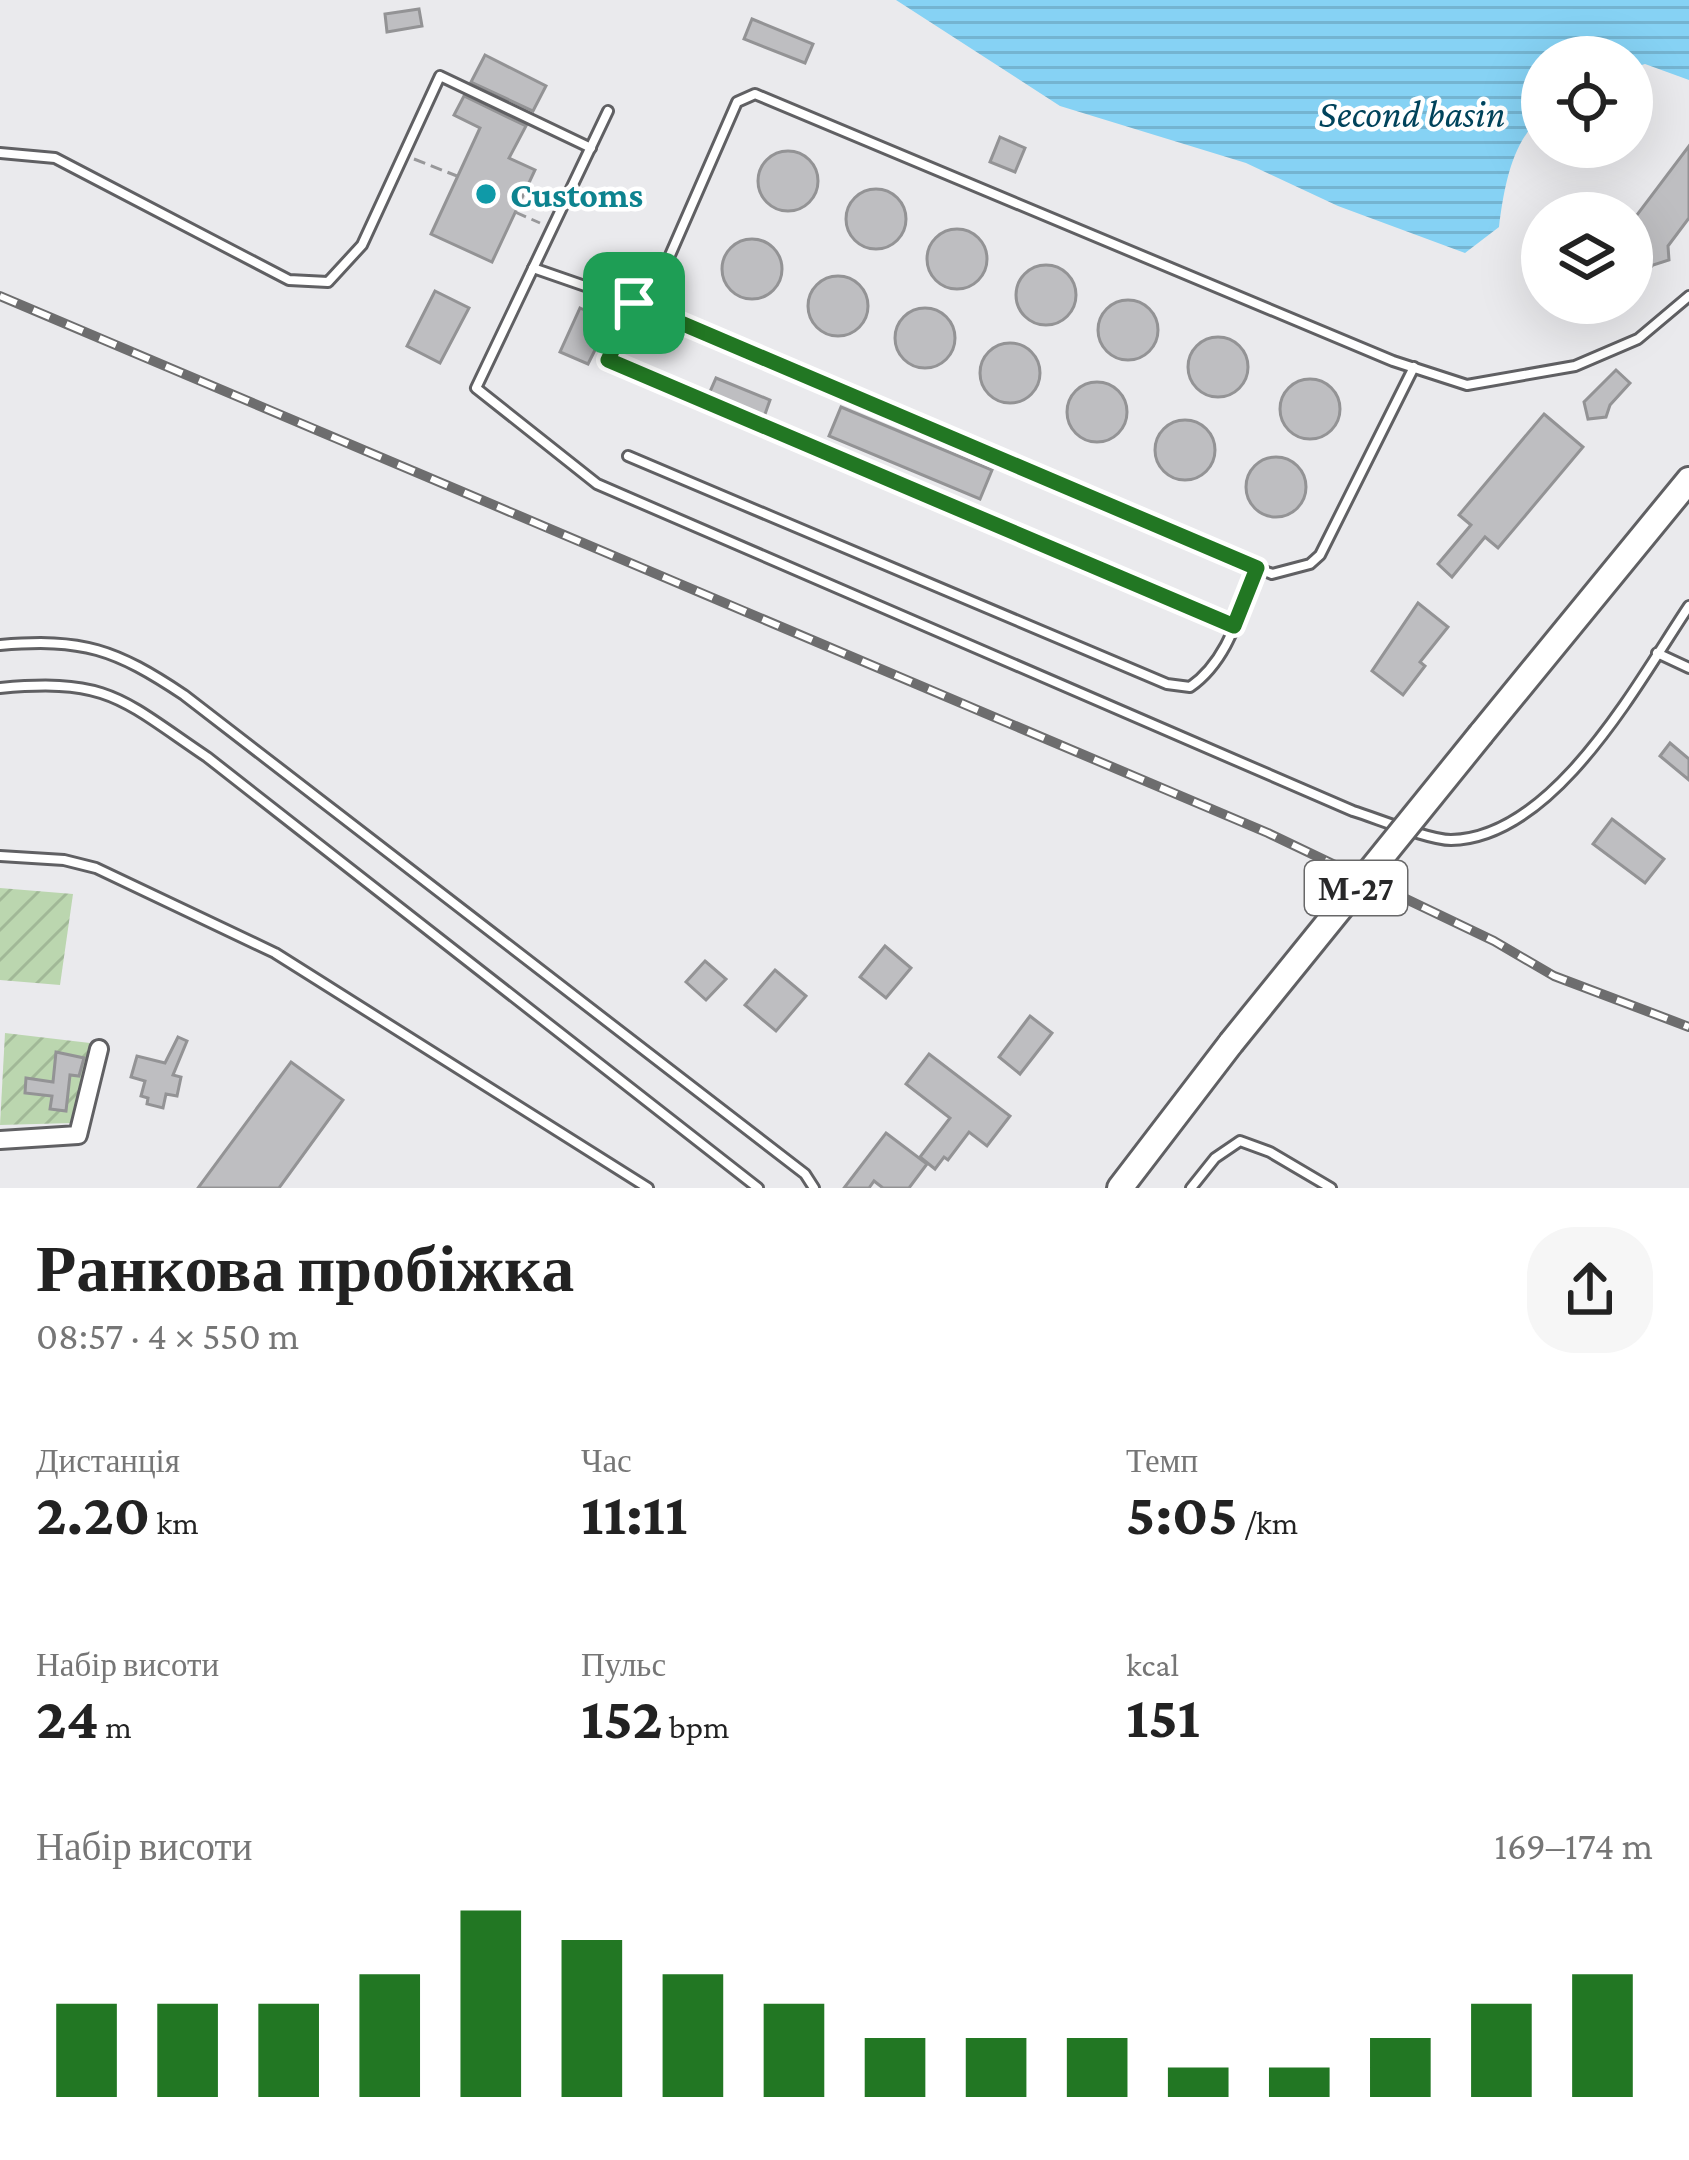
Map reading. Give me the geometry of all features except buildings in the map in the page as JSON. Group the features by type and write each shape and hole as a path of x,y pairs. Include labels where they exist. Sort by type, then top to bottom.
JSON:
{"main road":[{"name":"М-27","path":"1120,1188 1231,1042 1689,480"}],"street":[{"path":"0,1140 79,1135 99,1049"}],"lane":[{"path":"0,153 55,158 289,280 328,282 362,245 440,76 591,148"},
{"path":"1234,626 608,360 634,303 653,294 737,102 754,94 1467,385 1575,366 1638,339 1689,296"},
{"path":"608,111 476,388 597,484 1353,811 1449,840 1489,831 1523,814 1572,771 1689,606"},
{"path":"533,268 634,303 1272,574 1310,564 1320,554 1414,367"},
{"path":"628,456 1167,684 1190,687 1206,676 1222,655 1257,568"},
{"path":"0,646 40,642 107,651 139,664 805,1174 814,1188"},
{"path":"1658,653 1689,668"},
{"path":"0,688 78,685 125,701 207,757 758,1188"},
{"path":"0,856 64,860 96,868 275,953 648,1188"},
{"path":"1191,1188 1215,1158 1240,1141 1270,1152 1331,1188"}],"path":[{"path":"403,154 458,176"},
{"path":"515,212 552,229"}],"green space":[{"path":"0,888 73,894 60,985 0,980"},
{"path":"5,1033 90,1043 73,1123 0,1125"}],"water":[{"name":"Second basin","path":"896,0 1689,0 1689,80 1653,67 1653,36 1521,36 1521,143 1507,182 1499,227 1465,253 1338,206 1246,163 1060,106"}],"railway":[{"path":"0,296 1268,833 1494,941 1554,976 1689,1027"}],"place":[{"name":"Customs","path":"486,194"}],"route":[{"path":"634,303 1257,568 1234,626 608,360 634,303"}]}
